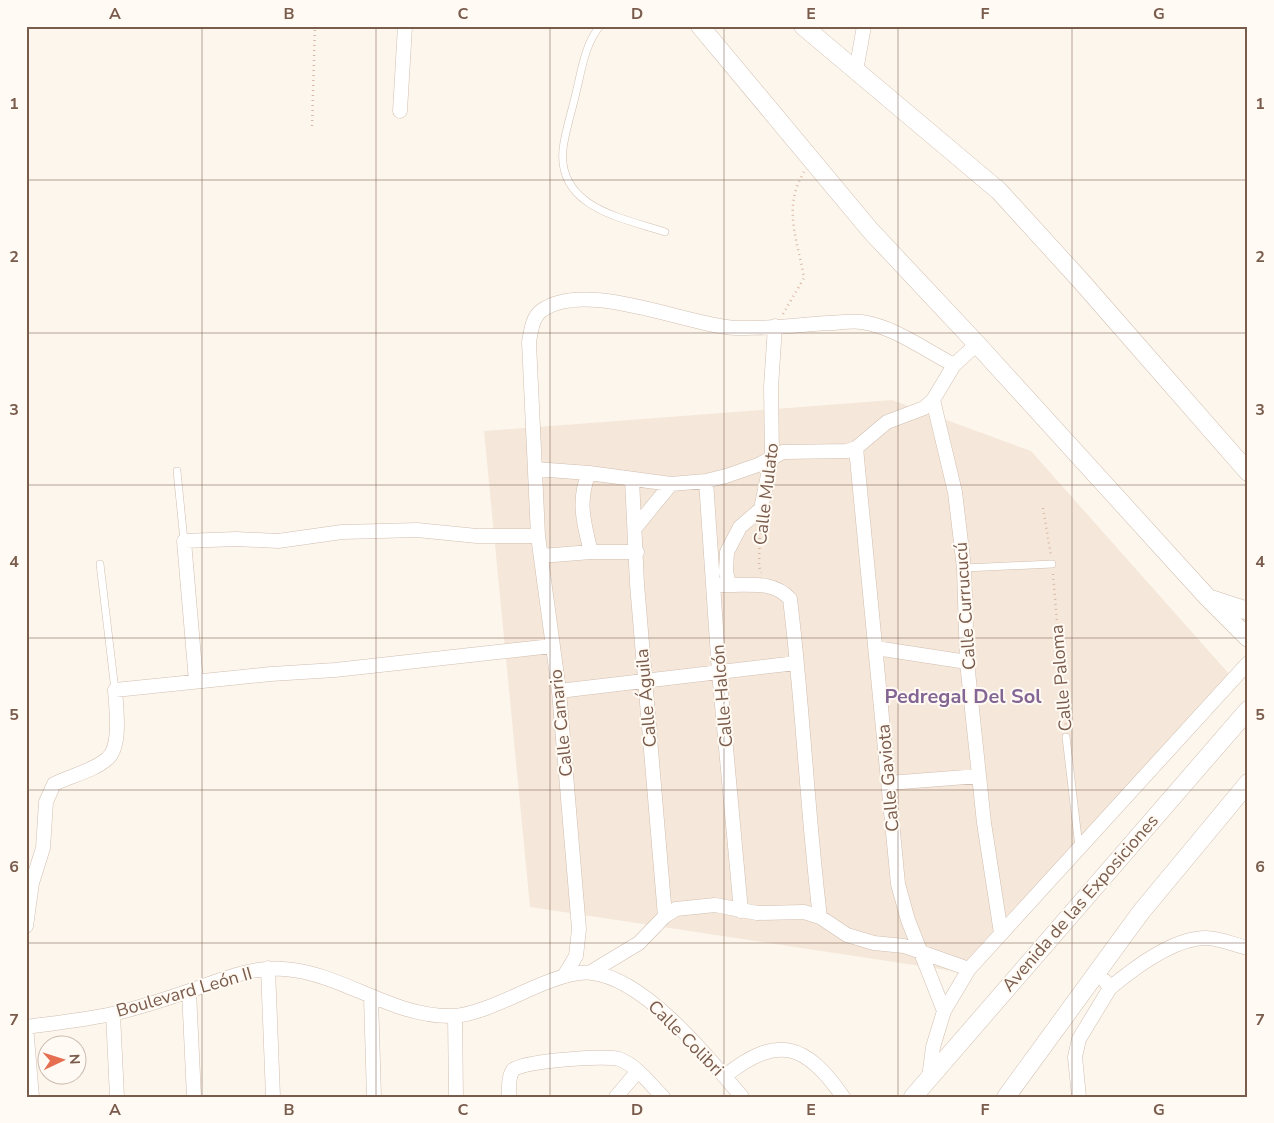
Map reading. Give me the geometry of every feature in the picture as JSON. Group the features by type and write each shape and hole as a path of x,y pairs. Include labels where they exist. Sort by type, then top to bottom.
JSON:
{"street":[{"path":"400,111 405,26"},
{"path":"700,26 899,263 977,344 1208,598 1248,638"},
{"path":"803,26 975,169 999,192 1082,281 1248,472"},
{"path":"856,71 864,26"},
{"name":"Calle Canario","path":"564,976 576,956 578,929 558,691 538,536 529,342 532,325 540,312 553,305 573,300 646,307 713,326 738,328 860,321 882,326 954,366"},
{"name":"Calle Mulato","path":"760,510 772,456 771,387 775,326"},
{"path":"535,469 589,473 671,484 706,481 744,471 772,456 796,451 831,452 856,448 887,422 924,408 933,400 954,366 977,344"},
{"name":"Calle Currucucú","path":"933,400 955,492 964,568 967,662 991,881 1001,933"},
{"name":"Calle Gaviota","path":"856,448 898,884 908,920 944,1011"},
{"path":"589,473 581,496 581,508 591,552"},
{"name":"Calle Águila","path":"632,479 645,680 664,916"},
{"name":"Calle Halcón","path":"706,481 719,672 741,911"},
{"path":"635,528 671,484"},
{"path":"728,585 726,571 727,552 740,527 760,510"},
{"path":"196,681 184,541 236,539 278,541 342,532 417,530 477,536 538,536"},
{"path":"541,556 591,552 637,552"},
{"path":"713,586 769,585 783,590 790,599 811,850 820,916"},
{"path":"1208,598 1248,611"},
{"path":"26,926 32,883 43,848 49,793 54,784 101,762 108,758 114,750 116,733 115,690 196,681 335,670 552,646"},
{"path":"876,648 967,662"},
{"path":"558,691 796,663"},
{"path":"929,1078 933,1047 944,1011 969,969 1248,663"},
{"name":"Avenida de las Exposiciones","path":"913,1097 1248,710"},
{"path":"888,783 979,776"},
{"path":"1006,1097 1141,912 1248,783"},
{"path":"591,972 639,943 664,916 676,909 715,905 757,913 804,912 820,916 848,935 874,943 904,946 969,969"},
{"path":"1079,1097 1075,1057 1079,1039 1110,988 1123,977 1184,940 1207,938 1248,948"},
{"path":"268,968 272,1097"},
{"name":"Boulevard León II","path":"26,1027 113,1014 238,974 268,968 285,969 333,979 370,997 425,1013 455,1016"},
{"path":"1098,971 1110,988"},
{"name":"Calle Colibri","path":"455,1016 483,1008 564,976 591,972 607,976 648,1000 669,1017 725,1076 742,1097"},
{"path":"189,991 194,1097"},
{"path":"370,997 374,1097"},
{"path":"113,1014 117,1097"},
{"path":"455,1016 456,1097"},
{"path":"26,1027 32,1097"},
{"path":"725,1076 746,1060 762,1052 782,1050 799,1052 825,1072 843,1097"},
{"path":"509,1097 513,1070 532,1063 611,1058 624,1061 663,1097"},
{"path":"616,1097 638,1072"}],"lane":[{"path":"600,26 590,43 563,149 566,176 573,189 592,207 665,232"},
{"path":"177,471 184,541"},
{"path":"100,564 115,690"},
{"path":"964,568 1052,564"},
{"name":"Calle Paloma","path":"1066,737 1079,848"}],"path":[{"path":"312,126 315,26"},
{"path":"775,326 804,278 800,253 793,231 793,204 799,179 811,160"},
{"name":"Calle Paloma","path":"1043,508 1052,564 1066,737"},
{"name":"Calle Mulato","path":"760,510 759,566 769,585"}],"shaded area":[{"path":"892,400 1031,451 1230,675 960,972 530,907 484,431"}],"district":[{"name":"Pedregal Del Sol","path":"963,696"}]}
